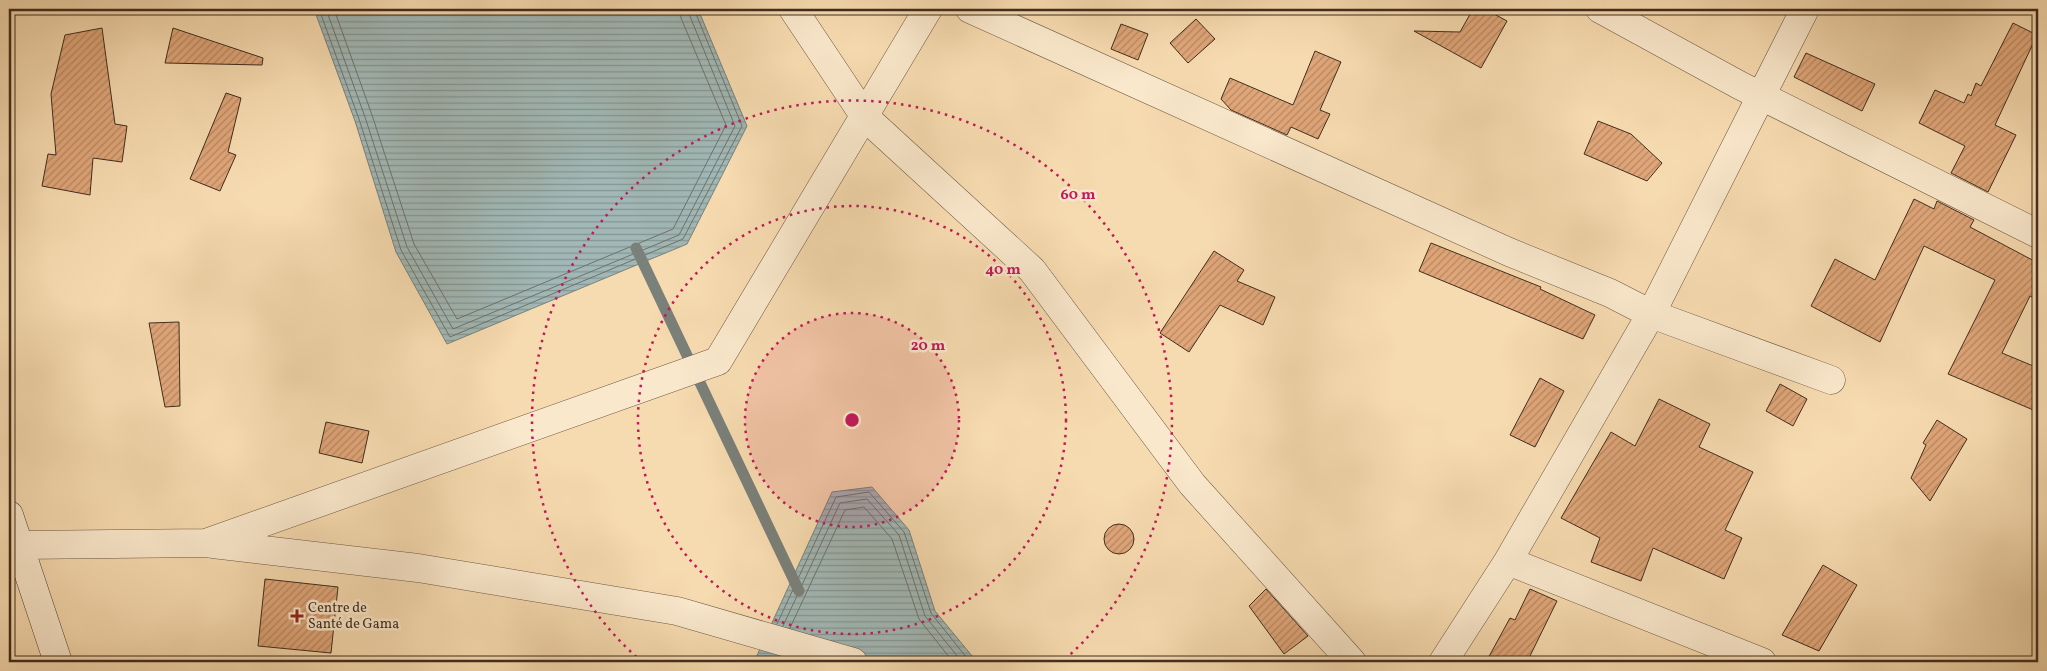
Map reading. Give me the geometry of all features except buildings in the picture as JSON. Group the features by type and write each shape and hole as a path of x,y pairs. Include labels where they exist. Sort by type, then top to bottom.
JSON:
{"street":[{"path":"793,9 865,117 1032,270 1192,484 1352,662"},
{"path":"206,543 718,361 928,9"},
{"path":"970,9 1509,252 1610,293 1651,314 1831,380"},
{"path":"1600,9 1760,95 2038,234"},
{"path":"1443,662 1508,561 1651,314 1805,9"},
{"path":"9,515 58,662"},
{"path":"20,545 206,543 418,568 677,611 853,662"},
{"path":"1508,561 1762,662"}],"water":[{"path":"314,9 698,9 747,126 687,244 447,344 396,252 355,121"},
{"path":"872,487 909,530 935,611 977,662 754,662 832,492"}],"waterway":[{"path":"636,248 799,591"}],"place":[{"name":"Centre de Santé de Gama","path":"297,616"}]}
